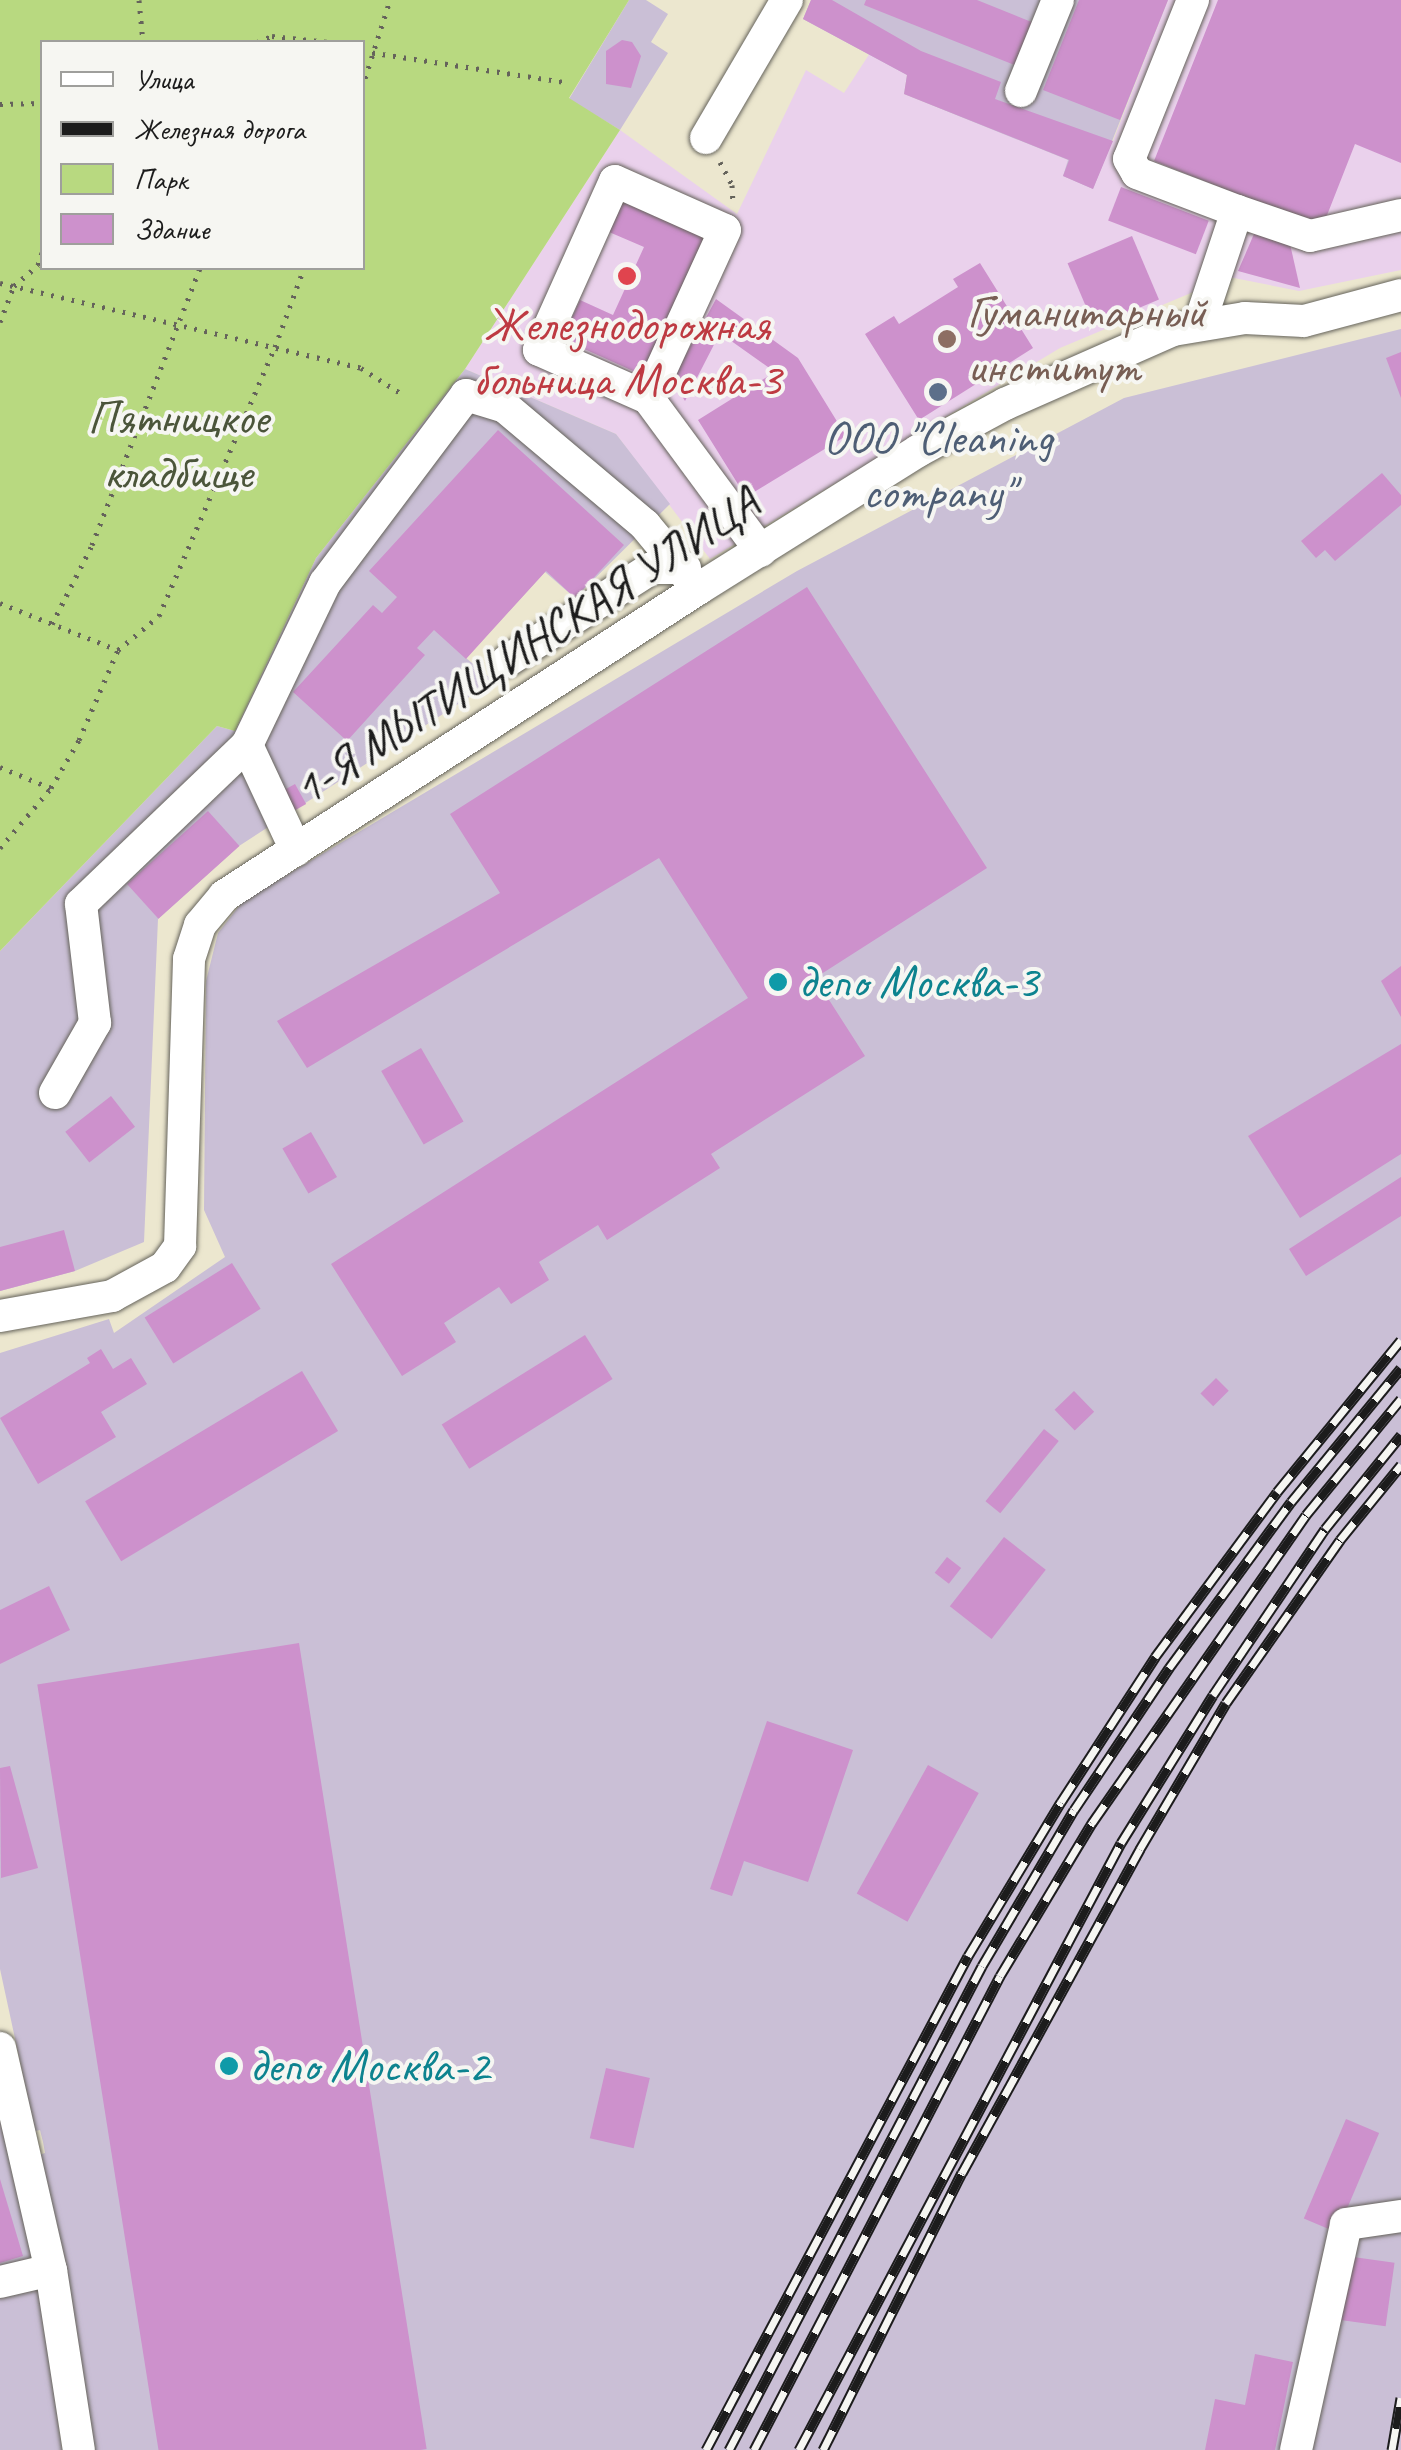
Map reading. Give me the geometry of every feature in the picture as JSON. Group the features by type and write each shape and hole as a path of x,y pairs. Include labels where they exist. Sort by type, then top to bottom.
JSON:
{"street":[{"path":"706,138 787,0"},
{"path":"1022,92 1058,0"},
{"path":"1192,0 1129,159 1137,173 1310,236 1401,214"},
{"path":"648,398 725,230 615,181 539,350 648,398 761,551"},
{"path":"1198,325 1237,212"},
{"name":"1-Я МЫТИЩИНСКАЯ УЛИЦА","path":"0,1316 112,1296 166,1267 180,1246 184,1217 189,959 200,925 224,896 692,578 761,551 918,452 1005,404 1173,330 1245,318 1304,321 1401,296"},
{"path":"55,1092 96,1023 81,904 248,745 325,582 466,394 505,406 645,525 692,578"},
{"path":"507,661 652,568 692,578"},
{"path":"248,745 296,850"},
{"path":"0,2048 51,2270 78,2450"},
{"path":"1296,2450 1346,2224 1401,2216"},
{"path":"0,2282 51,2270"}],"path":[{"path":"139,0 143,40"},
{"path":"365,78 390,0"},
{"path":"365,52 514,71 564,82"},
{"path":"0,104 40,104"},
{"path":"706,138 732,184 733,212 725,230"},
{"path":"0,322 14,286 40,259"},
{"path":"52,624 92,544 199,270"},
{"path":"0,848 51,788 79,740 118,650 159,616 275,347 303,270"},
{"path":"0,282 361,368 405,396"},
{"path":"0,602 118,650"},
{"path":"0,767 51,788"}],"shaded area":[{"path":"629,0 646,0 668,14 651,42 668,53 620,130 569,99"},
{"path":"811,0 1168,0 1093,189 1063,176 1068,160 904,94 907,75 803,19"},
{"path":"1168,0 1401,0 1401,270 1299,291 1229,277 1060,348 710,559 616,434 465,369 620,130 737,214 806,70 844,93 870,53 907,75 904,94 1069,160 1113,141"},
{"path":"1401,329 1401,2450 95,2450 39,2155 45,2153 43,2142 40,2130 35,2131 0,1969 0,1353 109,1319 114,1333 225,1257 204,1210 206,981 218,933 243,901 797,571 1124,398"},
{"path":"465,369 616,434 670,504 575,598 545,572 466,658 494,681 239,846 158,919 144,1242 75,1271 0,1291 0,951 217,726 235,731 316,558"},
{"path":"0,2120 37,2269 62,2450 0,2450"}],"green space":[{"name":"Пятницкое кладбище","path":"0,0 629,0 569,98 620,130 465,369 316,558 235,731 217,726 0,951"}],"building":[{"path":"811,0 832,0 921,51 1001,82 995,99 1113,141 1093,189 1063,176 1069,160 904,94 907,75 803,19"},
{"path":"866,0 977,0 1034,23 1017,66 864,5"},
{"path":"1079,0 1168,0 1120,120 1043,90"},
{"path":"1218,0 1401,0 1401,163 1355,144 1322,228 1154,161"},
{"path":"622,40 632,42 641,56 631,88 606,84 606,51"},
{"path":"1121,187 1209,221 1196,254 1108,221"},
{"path":"627,193 708,229 642,375 562,339 580,300 613,315 644,247 609,232"},
{"path":"1254,234 1290,244 1300,288 1238,271"},
{"path":"1132,236 1159,300 1095,327 1068,263"},
{"path":"980,263 1033,348 919,420 865,334 894,316 899,324 958,287 953,279"},
{"path":"716,299 798,358 846,436 746,497 698,420 775,372 720,333 685,401 672,380"},
{"path":"1401,352 1401,398 1386,358"},
{"path":"498,430 624,545 575,598 546,571 466,659 434,630 417,648 425,655 347,741 293,692 373,605 382,613 397,597 369,571"},
{"path":"1382,473 1401,495 1401,505 1335,561 1325,550 1316,558 1301,541"},
{"name":"депо Москва-3","path":"807,587 987,868 815,978 865,1056 711,1154 720,1168 607,1240 598,1225 539,1262 549,1280 511,1304 499,1287 444,1323 456,1342 402,1376 331,1264 748,998 659,858 307,1068 277,1021 500,893 450,814"},
{"path":"295,784 306,804 293,811 282,791"},
{"path":"208,811 239,846 158,919 127,884"},
{"path":"1401,966 1401,1017 1381,981"},
{"path":"1401,1044 1401,1154 1300,1218 1248,1136"},
{"path":"421,1048 464,1122 424,1145 381,1071"},
{"path":"111,1096 135,1127 89,1162 65,1132"},
{"path":"311,1132 337,1177 308,1194 282,1148"},
{"path":"1401,1177 1401,1216 1306,1276 1289,1249"},
{"path":"64,1230 75,1271 0,1291 0,1247"},
{"path":"232,1263 261,1309 173,1363 145,1318"},
{"path":"585,1335 613,1379 469,1469 442,1425"},
{"path":"101,1349 113,1369 131,1358 147,1384 101,1412 116,1437 38,1484 0,1418 90,1363 87,1358"},
{"path":"302,1371 338,1431 121,1561 85,1501"},
{"path":"1216,1378 1229,1391 1213,1406 1200,1394"},
{"path":"1074,1391 1094,1412 1075,1431 1055,1410"},
{"path":"1044,1429 1059,1441 1000,1513 985,1501"},
{"path":"1004,1537 1046,1570 992,1639 950,1606"},
{"path":"947,1557 961,1568 949,1584 935,1573"},
{"path":"49,1586 70,1630 0,1664 0,1610"},
{"name":"депо Москва-2","path":"299,1643 427,2449 159,2450 37,1684"},
{"path":"767,1721 853,1750 808,1882 744,1861 732,1896 710,1889"},
{"path":"928,1765 979,1793 907,1922 857,1894"},
{"path":"10,1766 38,1868 1,1878 0,1768"},
{"path":"606,2068 650,2078 634,2148 590,2138"},
{"path":"1346,2119 1379,2133 1337,2232 1304,2218"},
{"path":"0,2179 23,2256 0,2263"},
{"path":"1346,2256 1395,2263 1386,2326 1337,2319"},
{"path":"1255,2354 1293,2362 1275,2450 1205,2450 1215,2399 1245,2405"}],"railway":[{"path":"706,2450 968,1956 1061,1802 1155,1657 1277,1492 1401,1340"},
{"path":"729,2450 982,1966 1074,1810 1169,1668 1291,1502 1401,1368"},
{"path":"754,2450 1000,1976 1092,1823 1306,1515 1401,1399"},
{"path":"799,2450 1121,1843 1213,1695 1325,1529 1401,1435"},
{"path":"823,2450 962,2173 1140,1849 1226,1703 1340,1540 1401,1465"},
{"path":"1392,2450 1401,2398"}],"place":[{"name":"Железнодорожная больница Москва-3","path":"627,276"},
{"name":"Гуманитарный институт","path":"947,339"},
{"name":"ООО \"Cleaning company\"","path":"938,392"},
{"name":"депо Москва-3","path":"778,982"},
{"name":"депо Москва-2","path":"229,2066"}]}
